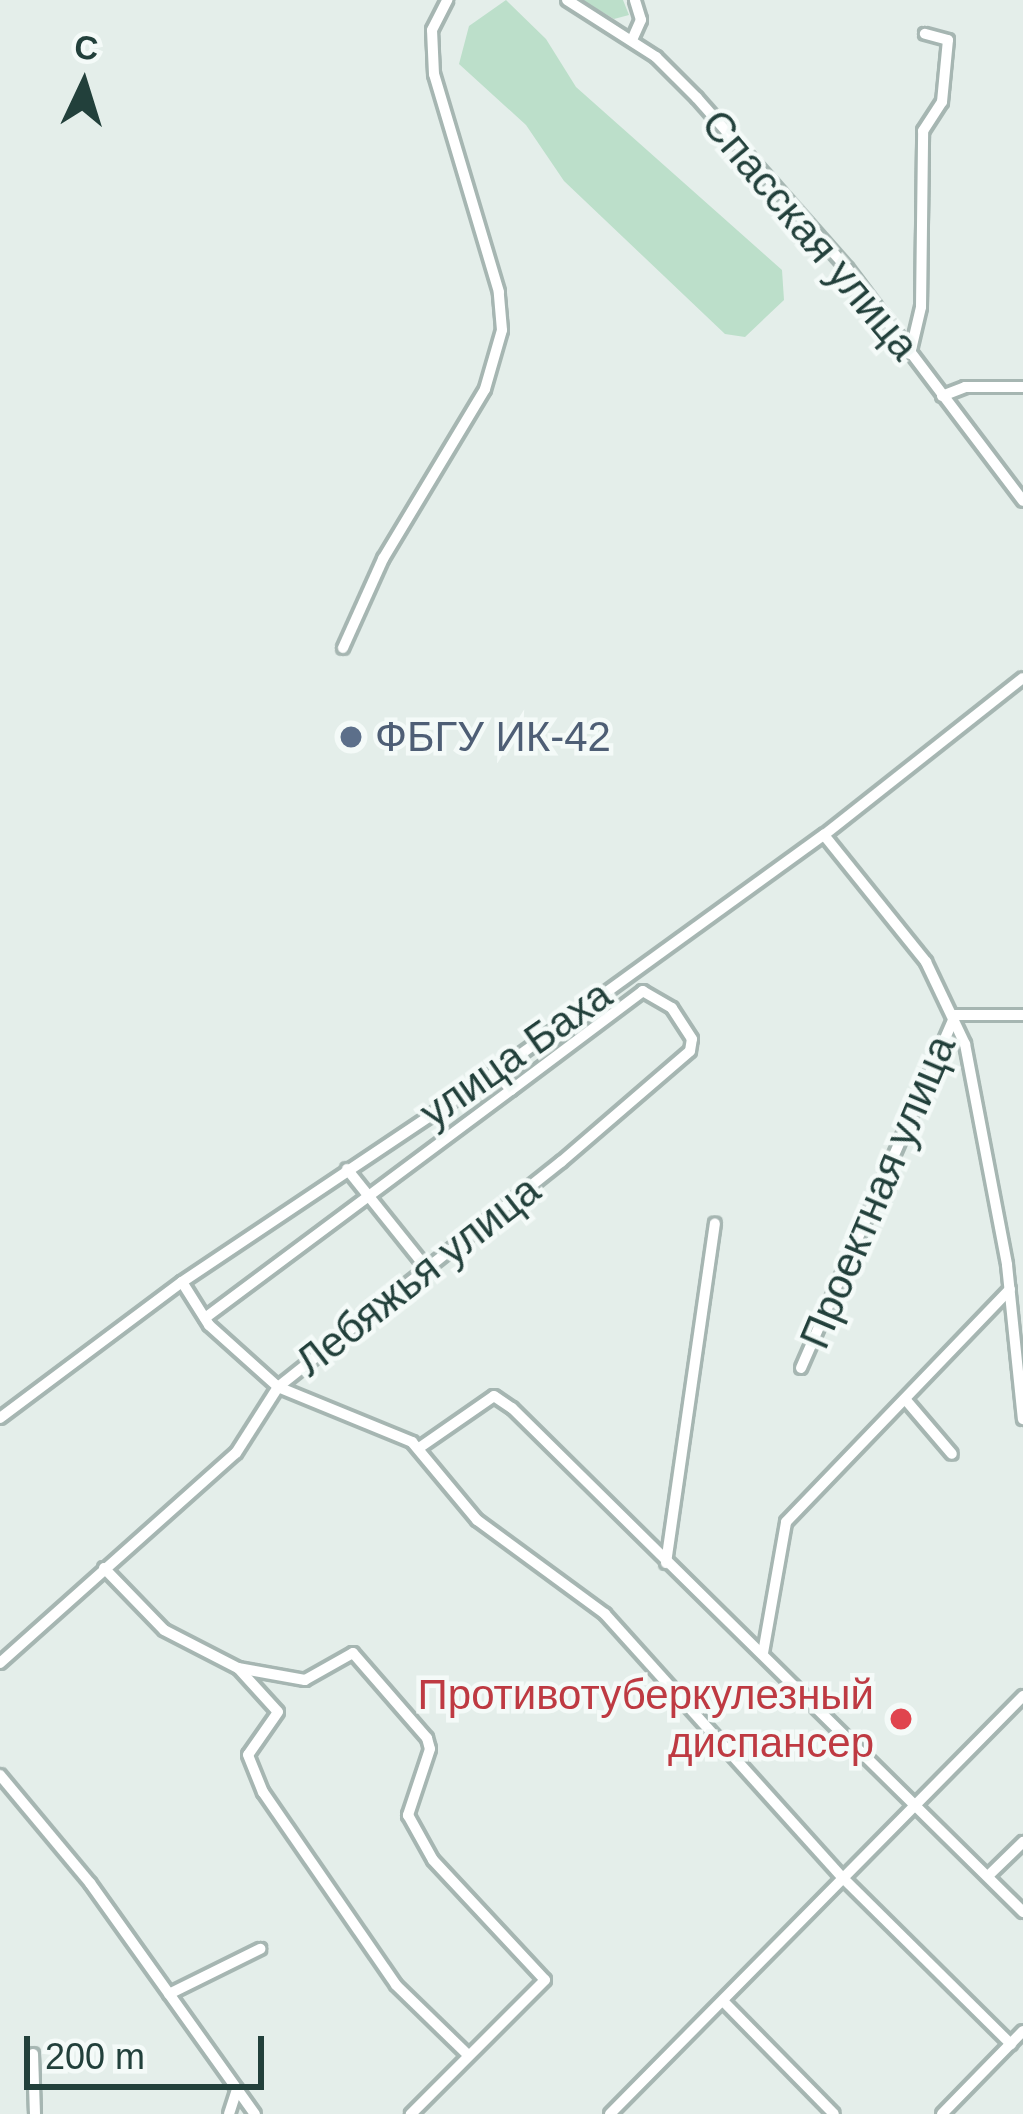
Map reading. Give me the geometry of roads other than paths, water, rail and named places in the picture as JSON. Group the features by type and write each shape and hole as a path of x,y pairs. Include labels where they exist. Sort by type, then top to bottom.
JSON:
{"street":[{"path":"343,648 383,559 484,389 500,343 500,292 434,74 432,30 447,0"},
{"name":"Спасская улица","path":"567,0 632,40 712,115 848,268 1023,501"},
{"path":"632,40 641,20 635,0"},
{"path":"910,354 921,307 922,131 942,102 948,40 926,34"},
{"path":"942,396 964,387 1023,387"},
{"name":"улица Баха","path":"0,1418 182,1282 496,1072 824,835 1023,678"},
{"path":"824,835 926,962 955,1015 1010,1289 1023,1419"},
{"name":"Лебяжья улица","path":"0,1663 236,1454 278,1387 428,1270 690,1051 683,1020 653,991 511,1090"},
{"path":"955,1015 1023,1015"},
{"name":"Проектная улица","path":"802,1368 955,1015"},
{"path":"205,1318 511,1090 496,1072"},
{"path":"347,1169 428,1270"},
{"path":"666,1563 715,1224"},
{"path":"182,1282 205,1318 278,1387 419,1448 477,1520 604,1614 844,1879 1011,2044"},
{"path":"763,1653 786,1522 1010,1289"},
{"path":"419,1448 494,1396 917,1803 1023,1912"},
{"path":"905,1399 952,1454"},
{"path":"104,1568 164,1630 238,1668 305,1680 341,1653 353,1653 430,1745 407,1808 433,1860 545,1980 411,2114"},
{"path":"238,1668 278,1712 248,1755 262,1792 395,1984 468,2055"},
{"path":"610,2114 1023,1696"},
{"path":"0,1775 170,1994 255,2114"},
{"path":"988,1876 1023,1842"},
{"path":"170,1994 260,1949"},
{"path":"723,2001 834,2114"},
{"path":"942,2114 1023,2031"},
{"path":"33,2054 35,2114"},
{"path":"229,2114 237,2089"}],"place":[{"name":"ФБГУ ИК-42","path":"351,737"},
{"name":"Противотуберкулезный диспансер","path":"901,1719"}]}
